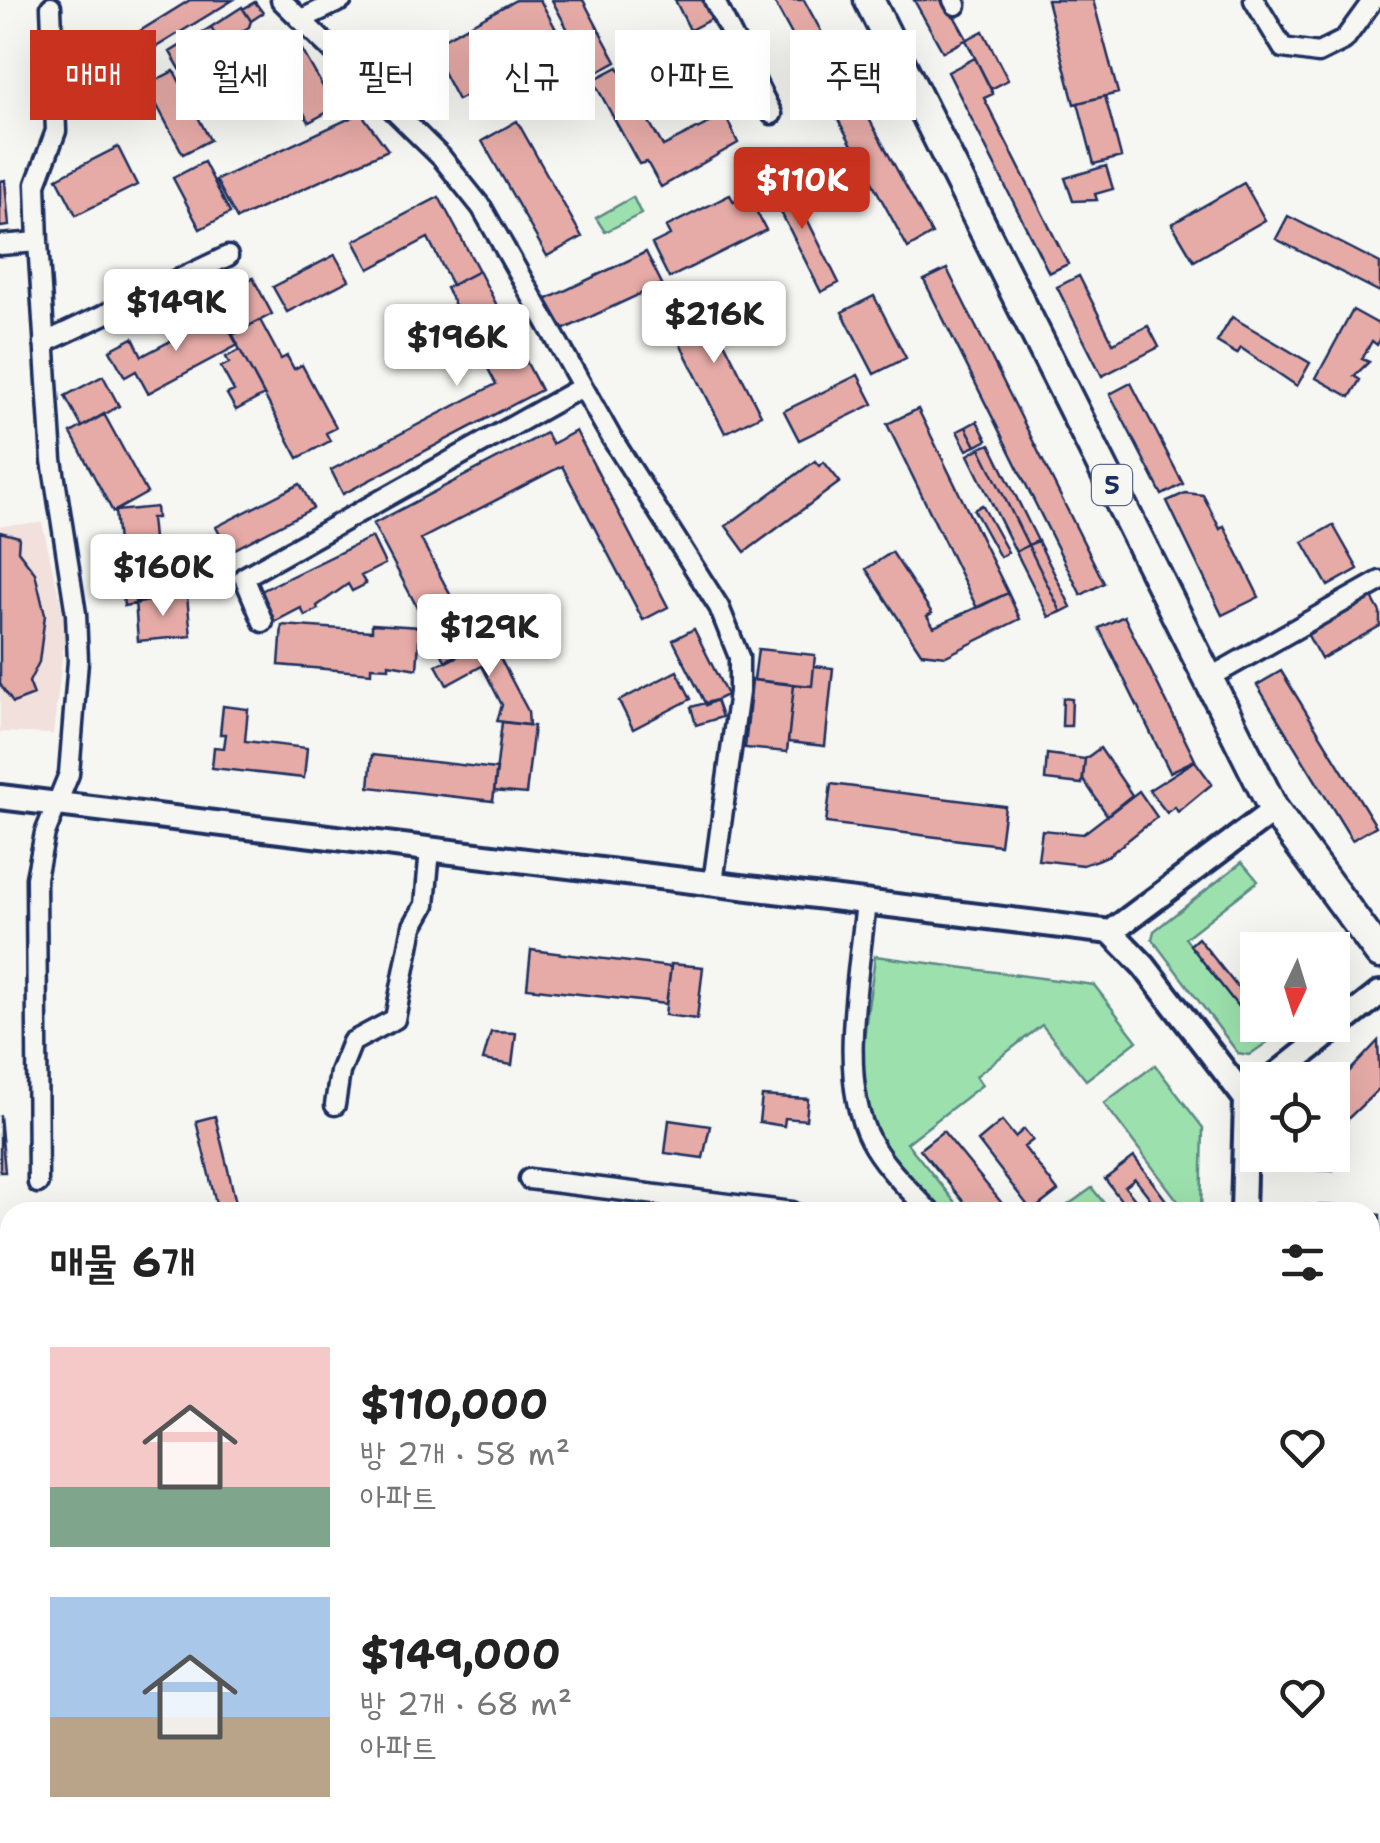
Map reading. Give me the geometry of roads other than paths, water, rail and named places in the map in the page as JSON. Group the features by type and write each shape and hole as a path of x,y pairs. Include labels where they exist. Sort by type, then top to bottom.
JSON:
{"highway":[{"name":"5","path":"868,0 1274,810 1380,954"}],"main road":[{"path":"0,797 1111,932 1240,1080"},
{"path":"1111,932 1274,810"},
{"path":"1293,1062 1380,993"},
{"path":"1244,1202 1246,1172"}],"street":[{"path":"282,0 442,158 482,208 582,387 712,595 739,656 736,721 713,884"},
{"path":"302,19 342,0"},
{"path":"714,0 772,114"},
{"path":"1254,0 1283,48 1299,53 1318,53 1344,40 1373,0"},
{"path":"38,1184 36,878 45,833 69,774 78,661 76,614 52,460 38,242 36,184 56,131 51,7"},
{"path":"0,245 38,242"},
{"path":"44,343 228,256"},
{"path":"263,622 244,576 582,387"},
{"path":"1210,678 1380,581"},
{"path":"335,1105 340,1072 352,1042 395,1019 413,926 425,905 430,849"},
{"path":"866,901 853,1082 858,1113 881,1156 921,1202"},
{"path":"529,1179 712,1202"}]}
